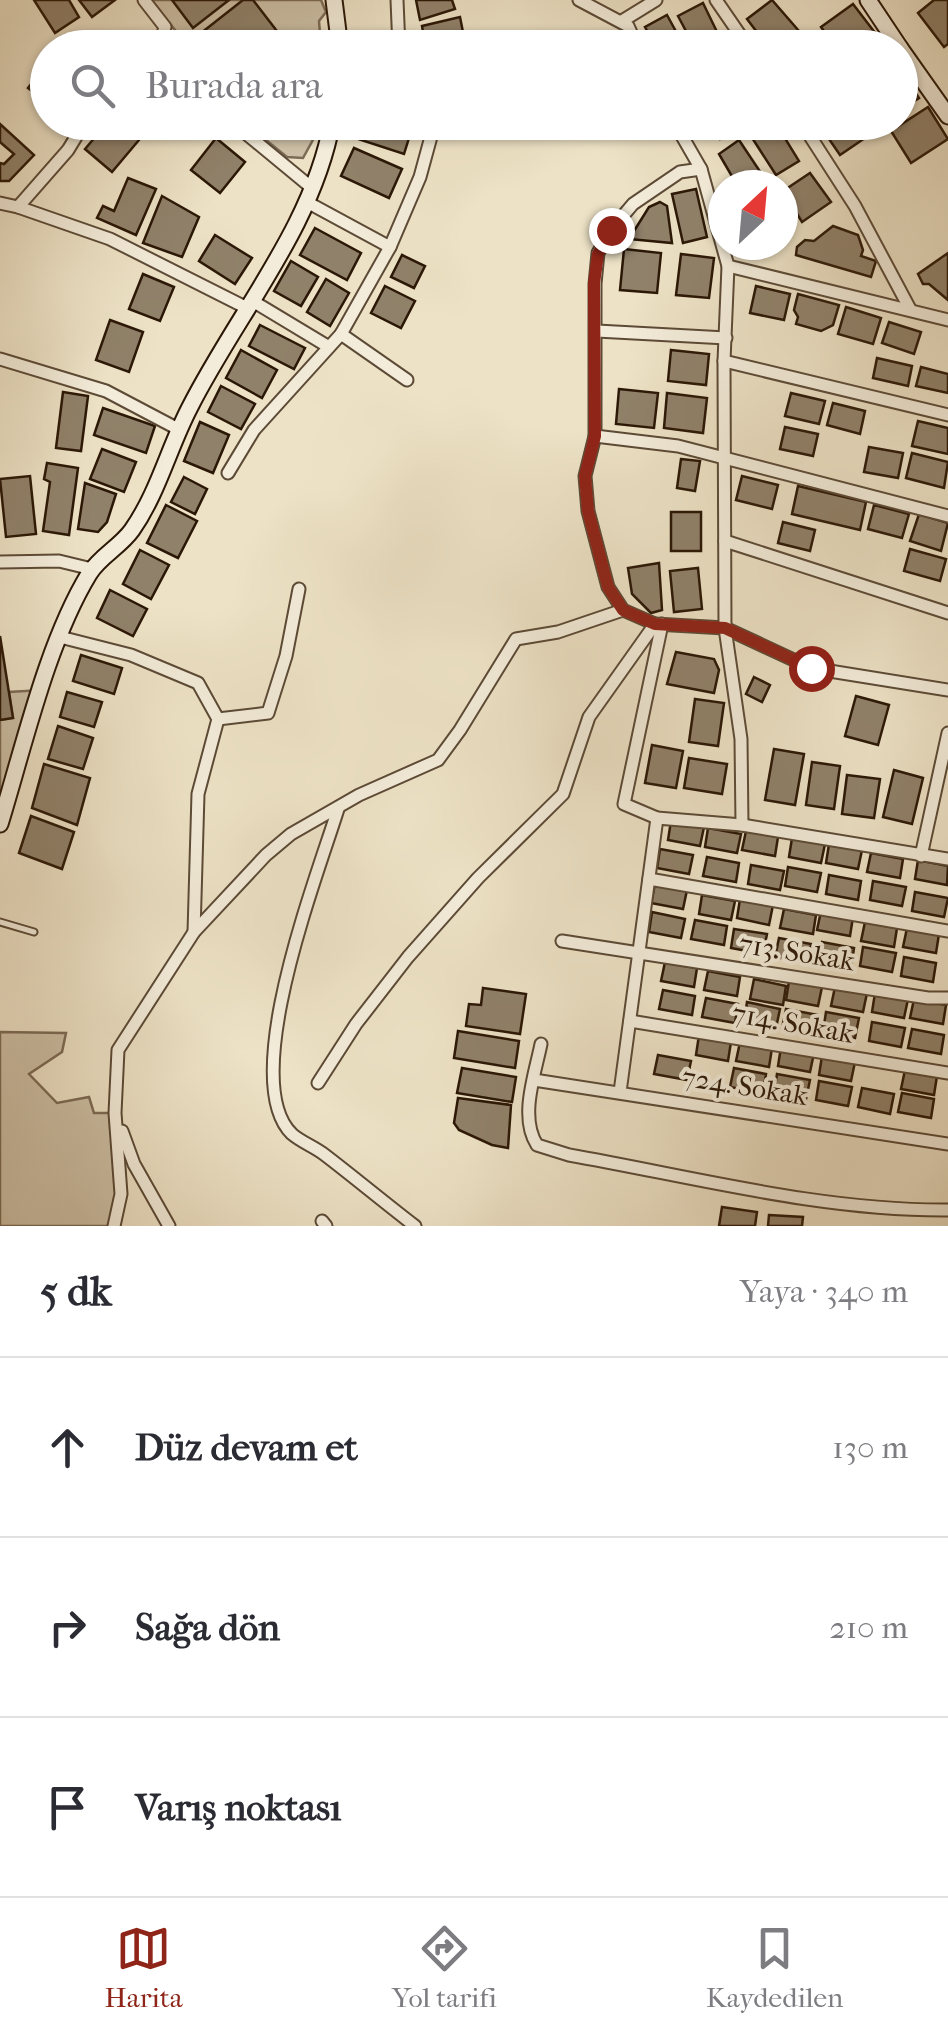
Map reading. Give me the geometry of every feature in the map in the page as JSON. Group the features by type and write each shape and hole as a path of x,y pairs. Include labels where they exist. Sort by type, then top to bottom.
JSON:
{"main road":[{"path":"334,0 338,30"},
{"path":"868,0 886,30"},
{"path":"918,76 948,116"},
{"path":"0,824 60,637 92,569 130,534 149,502 180,430 308,194 326,140"}],"street":[{"path":"144,0 164,30"},
{"path":"397,0 398,30"},
{"path":"579,0 622,20 630,30"},
{"path":"622,20 656,0"},
{"path":"716,0 737,30"},
{"path":"18,208 74,140"},
{"path":"251,140 308,194 390,247"},
{"path":"228,473 254,430 342,334 390,247 420,177 430,140"},
{"path":"684,140 701,169 728,266 724,361 725,628 740,739 742,825"},
{"path":"813,140 855,206 910,308"},
{"path":"701,169 680,172 633,204 611,230 598,254 594,284 595,436 585,476 588,511 608,587 623,610 658,624 725,628 811,668 948,690"},
{"path":"0,204 110,239 249,304 329,347"},
{"path":"728,266 948,320"},
{"path":"597,332 726,338"},
{"path":"342,334 406,380"},
{"path":"0,360 106,391 180,430"},
{"path":"724,361 948,414"},
{"path":"595,436 678,446 948,516"},
{"path":"725,541 948,613"},
{"path":"0,562 59,561 92,569"},
{"path":"218,720 268,713 286,656 299,590"},
{"path":"114,1226 121,1194 115,1113 118,1050 194,932 291,834 360,794 438,760 516,639 558,632 623,610"},
{"path":"658,624 624,804 657,818 742,825 948,859"},
{"path":"318,1083 356,1024 408,958 478,878 563,794 589,717 658,624"},
{"path":"60,637 130,655 198,683 218,720 198,794 194,932"},
{"path":"920,856 948,733"},
{"path":"338,809 280,997 272,1076 276,1103 290,1133 320,1151 415,1226"},
{"path":"620,1092 657,818"},
{"path":"649,879 948,931"},
{"name":"713. Sokak","path":"562,940 639,955 948,998"},
{"name":"714. Sokak","path":"630,1021 948,1074"},
{"path":"541,1044 530,1099 531,1136 536,1145 569,1155 838,1203 898,1210 946,1210 941,1226"},
{"name":"724. Sokak","path":"534,1080 948,1144"},
{"path":"115,1113 134,1164 169,1226"},
{"path":"387,1204 402,1226"}],"lane":[{"path":"0,922 34,932"}],"shaded area":[{"path":"151,0 321,0 326,12 319,21 320,30 175,30"},
{"path":"266,140 313,140 303,158 287,157"},
{"path":"42,690 0,824 0,720 13,718 9,692"},
{"path":"0,1032 66,1033 62,1052 29,1074 57,1103 89,1097 94,1113 115,1113 121,1164 114,1226 0,1226"}],"building":[{"path":"34,0 69,0 79,17 53,30"},
{"path":"79,0 115,0 92,17"},
{"path":"172,0 229,0 193,28"},
{"path":"243,0 253,0 276,30 205,30"},
{"path":"416,0 452,0 455,9 420,20"},
{"path":"772,0 798,30 755,30 747,19"},
{"path":"934,0 948,0 948,44 944,47 918,13"},
{"path":"703,3 716,30 685,30 678,16"},
{"path":"853,4 873,30 823,30 821,27"},
{"path":"667,15 675,30 647,30 645,27"},
{"path":"460,17 463,30 423,30 422,26"},
{"path":"928,107 948,139 911,163 897,140 918,140 918,113"},
{"path":"0,124 34,155 9,181 0,181 0,163 4,164 14,154 0,142"},
{"path":"93,140 139,140 112,172 85,149"},
{"path":"214,140 245,162 220,193 191,170"},
{"path":"361,140 408,140 404,154"},
{"path":"739,140 759,170 728,170 719,154"},
{"path":"754,140 786,140 799,161 784,170 773,170"},
{"path":"830,140 862,140 840,155"},
{"path":"354,148 402,169 389,198 341,176"},
{"path":"810,173 831,202 802,222 798,215 798,181"},
{"path":"128,178 156,189 136,235 97,218 103,206 114,211"},
{"path":"696,189 707,237 683,243 672,194"},
{"path":"162,196 199,217 182,257 143,243"},
{"path":"660,202 667,206 672,243 629,239 649,207"},
{"path":"833,226 858,235 861,256 876,261 871,277 798,256 798,246 805,240 814,241"},
{"path":"315,228 361,253 347,280 300,255"},
{"path":"215,235 252,258 235,284 199,261"},
{"path":"624,249 661,253 657,293 620,290"},
{"path":"948,253 948,300 929,284 923,284 918,274"},
{"path":"681,254 714,260 709,298 676,295"},
{"path":"402,255 425,266 414,288 391,277"},
{"path":"291,261 318,277 301,306 274,291"},
{"path":"143,274 174,287 160,321 129,309"},
{"path":"326,279 349,293 330,326 307,312"},
{"path":"385,286 415,301 401,328 371,313"},
{"path":"756,286 790,294 784,320 750,313"},
{"path":"798,294 839,305 833,325 821,331 796,324"},
{"path":"846,307 881,318 873,344 838,334"},
{"path":"110,320 143,332 129,372 96,360"},
{"path":"889,322 921,332 914,354 882,343"},
{"path":"260,325 305,348 294,369 249,346"},
{"path":"241,350 277,370 262,398 226,378"},
{"path":"671,350 709,354 706,385 668,381"},
{"path":"877,358 912,366 908,386 873,378"},
{"path":"921,367 948,374 948,393 916,386"},
{"path":"221,386 255,404 241,429 208,412"},
{"path":"619,389 658,393 654,428 616,424"},
{"path":"63,392 88,396 81,451 56,448"},
{"path":"667,393 707,398 703,433 664,428"},
{"path":"791,393 825,401 819,424 785,416"},
{"path":"833,403 865,411 860,434 827,425"},
{"path":"103,408 155,426 146,453 94,435"},
{"path":"918,421 948,428 948,454 912,446"},
{"path":"200,422 229,435 213,473 184,461"},
{"path":"785,427 818,434 813,456 780,449"},
{"path":"869,447 903,453 898,478 864,472"},
{"path":"102,449 136,462 124,492 90,479"},
{"path":"912,453 948,462 944,488 906,478"},
{"path":"681,459 700,461 695,491 677,488"},
{"path":"47,463 78,468 69,535 43,531 50,482 44,479"},
{"path":"30,476 36,534 6,537 0,479"},
{"path":"742,476 778,485 772,509 736,500"},
{"path":"184,477 207,489 195,514 171,502"},
{"path":"85,483 116,494 107,522 98,532 78,529"},
{"path":"798,486 866,502 860,530 792,514"},
{"path":"166,505 197,521 178,558 147,543"},
{"path":"874,505 909,514 902,538 868,529"},
{"path":"671,512 701,512 701,551 671,551"},
{"path":"919,514 948,523 941,551 910,541"},
{"path":"783,522 815,530 810,551 778,543"},
{"path":"910,549 946,559 940,581 904,571"},
{"path":"140,550 169,565 151,599 123,584"},
{"path":"659,563 662,610 651,613 632,594 628,568"},
{"path":"698,568 702,609 674,612 670,571"},
{"path":"110,590 147,609 133,636 97,618"},
{"path":"0,636 13,718 0,720"},
{"path":"676,652 714,659 719,670 714,693 667,684"},
{"path":"81,655 122,668 114,694 73,681"},
{"path":"754,677 770,685 762,702 746,694"},
{"path":"67,692 102,702 94,727 60,717"},
{"path":"856,696 889,705 878,745 845,736"},
{"path":"695,699 724,703 718,746 689,742"},
{"path":"58,726 93,738 83,769 48,759"},
{"path":"652,745 683,751 676,788 645,783"},
{"path":"774,749 804,754 795,805 765,800"},
{"path":"689,758 727,764 722,794 684,788"},
{"path":"812,762 840,766 834,809 806,805"},
{"path":"44,764 90,778 77,825 32,808"},
{"path":"894,770 923,778 912,824 883,817"},
{"path":"847,775 880,779 874,818 842,814"},
{"path":"31,816 74,832 62,869 19,853"},
{"path":"671,821 704,827 700,846 668,840"},
{"path":"708,828 741,834 737,853 705,847"},
{"path":"746,831 778,837 775,856 742,850"},
{"path":"792,838 825,844 821,863 789,857"},
{"path":"829,844 862,850 858,869 826,863"},
{"path":"660,849 693,855 689,874 657,868"},
{"path":"871,853 903,859 900,878 867,872"},
{"path":"707,857 739,863 736,882 703,876"},
{"path":"918,860 948,866 947,885 915,879"},
{"path":"751,865 784,871 780,890 748,884"},
{"path":"788,867 821,873 817,892 785,886"},
{"path":"829,875 861,881 858,900 826,894"},
{"path":"873,881 906,887 902,906 870,900"},
{"path":"655,884 687,890 683,909 651,903"},
{"path":"915,892 948,898 944,917 912,911"},
{"path":"702,895 735,901 731,920 699,914"},
{"path":"740,899 773,905 769,925 737,918"},
{"path":"784,909 816,915 813,934 780,928"},
{"path":"821,911 853,917 850,936 817,930"},
{"path":"652,912 685,919 681,938 649,932"},
{"path":"695,920 727,926 724,945 691,939"},
{"path":"865,922 897,928 894,947 861,941"},
{"path":"907,928 939,934 936,953 903,947"},
{"path":"734,929 767,934 763,954 731,948"},
{"path":"779,938 811,944 808,963 775,957"},
{"path":"822,942 854,948 851,968 818,962"},
{"path":"863,947 896,953 892,972 860,966"},
{"path":"904,957 936,963 933,982 901,976"},
{"path":"665,962 697,968 694,987 661,981"},
{"path":"708,971 740,977 737,996 704,990"},
{"path":"754,979 786,986 783,1005 750,999"},
{"path":"789,981 822,987 818,1006 786,1000"},
{"path":"835,987 867,993 863,1012 831,1006"},
{"path":"483,988 526,994 520,1034 466,1026 469,1004 481,1005"},
{"path":"663,990 695,996 692,1015 659,1009"},
{"path":"875,993 908,999 904,1018 872,1012"},
{"path":"706,998 738,1004 735,1023 702,1017"},
{"path":"914,999 946,1005 943,1024 910,1018"},
{"path":"747,1002 780,1009 776,1028 744,1022"},
{"path":"786,1009 818,1015 815,1034 782,1028"},
{"path":"826,1012 859,1018 855,1038 823,1032"},
{"path":"872,1022 905,1028 901,1047 869,1041"},
{"path":"912,1029 944,1035 941,1054 908,1048"},
{"path":"458,1031 519,1041 515,1068 454,1058"},
{"path":"699,1035 731,1042 728,1061 696,1055"},
{"path":"740,1042 772,1048 769,1067 736,1061"},
{"path":"781,1047 814,1053 810,1072 778,1066"},
{"path":"658,1055 691,1061 687,1080 654,1074"},
{"path":"822,1056 855,1062 851,1081 819,1075"},
{"path":"462,1068 516,1077 512,1102 457,1093"},
{"path":"734,1068 766,1074 763,1093 730,1087"},
{"path":"905,1070 937,1076 934,1095 901,1089"},
{"path":"777,1074 810,1080 806,1099 774,1093"},
{"path":"819,1081 852,1087 848,1106 816,1100"},
{"path":"862,1088 894,1094 890,1114 858,1107"},
{"path":"902,1093 934,1099 931,1118 898,1112"},
{"path":"458,1098 511,1105 508,1148 459,1130 454,1123"},
{"path":"722,1207 757,1212 755,1226 719,1226"},
{"path":"769,1215 803,1217 802,1226 768,1226"}],"route":[{"path":"611,230 598,254 594,284 595,436 585,476 588,511 608,587 623,610 655,624 725,628 811,668"}]}
